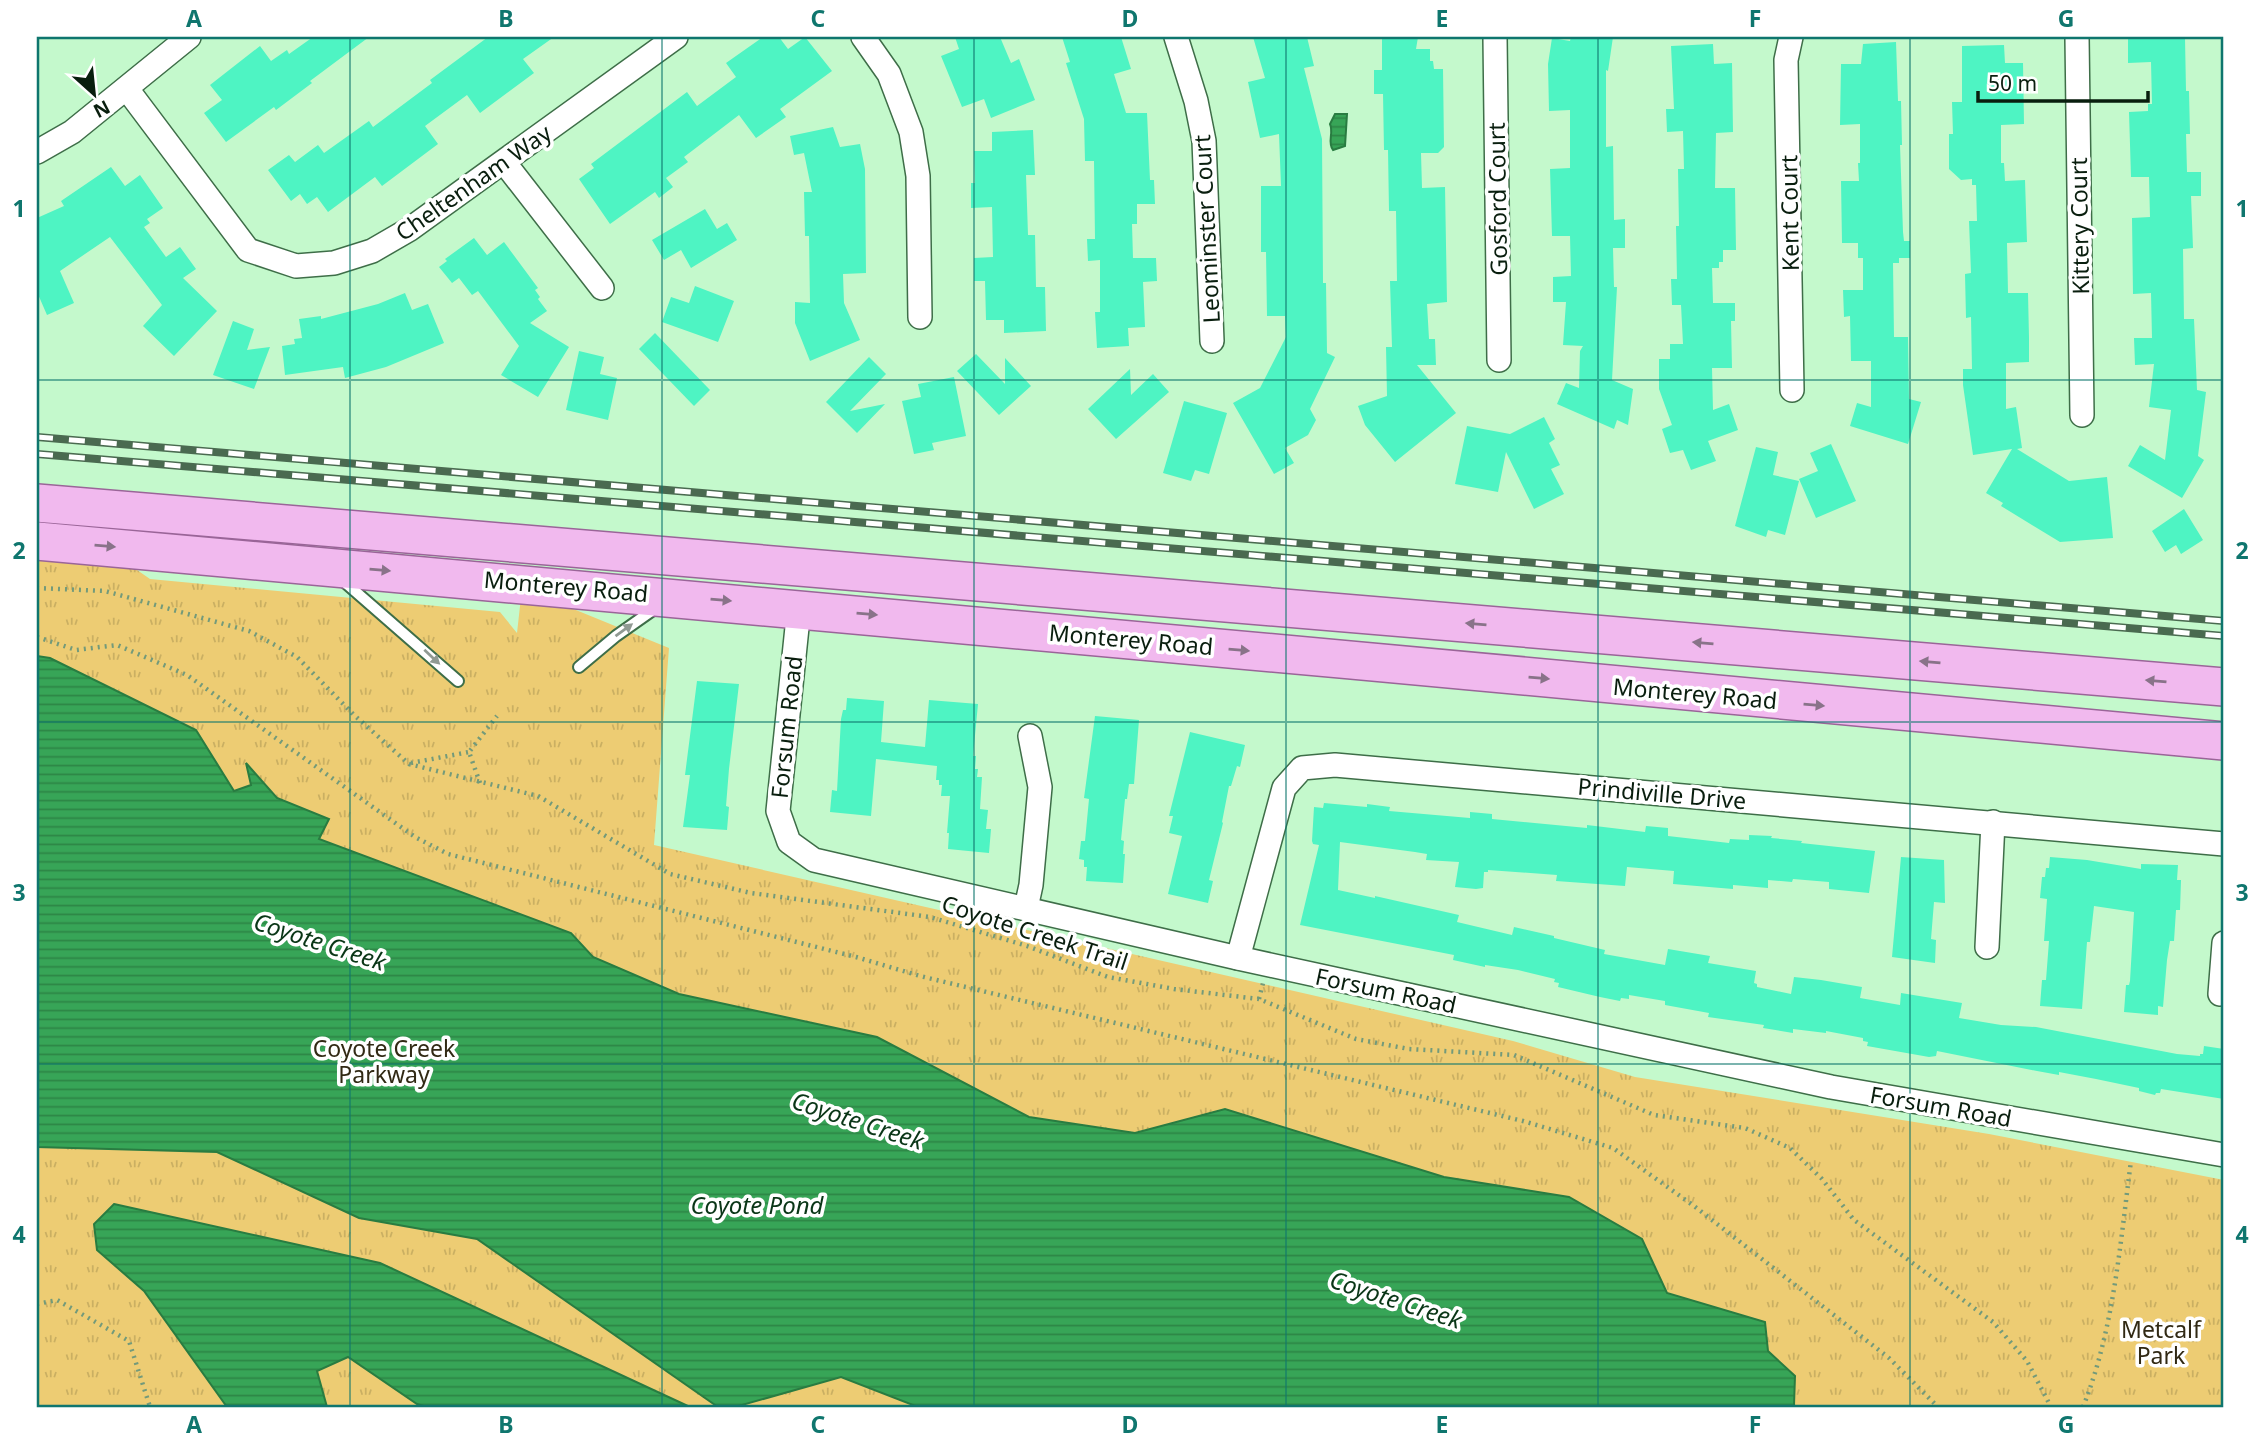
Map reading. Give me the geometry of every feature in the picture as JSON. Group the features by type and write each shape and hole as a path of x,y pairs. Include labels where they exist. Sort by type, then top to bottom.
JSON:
{"main road":[{"name":"Monterey Road","path":"37,503 2224,687"},
{"name":"Monterey Road","path":"37,541 672,596 2224,741"}],"street":[{"path":"37,152 72,132 189,37"},
{"name":"Cheltenham Way","path":"127,89 248,250 296,266 334,263 372,251 410,229 676,37"},
{"path":"863,37 889,74 911,132 918,176 920,317"},
{"name":"Leominster Court","path":"1176,37 1196,101 1204,141 1212,341"},
{"name":"Gosford Court","path":"1495,37 1499,360"},
{"name":"Kent Court","path":"1791,37 1786,60 1792,390"},
{"name":"Kittery Court","path":"2077,37 2082,415"},
{"path":"504,162 602,288"},
{"name":"Forsum Road","path":"799,608 778,811 789,842 814,860 1238,958 1831,1087 2224,1155"},
{"path":"1026,908 1031,885 1041,787 1030,736"},
{"name":"Prindiville Drive","path":"1238,958 1284,788 1302,768 1348,766 2224,844"},
{"path":"1987,947 1993,822"},
{"path":"2220,993 2224,943"}],"lane":[{"path":"325,565 458,681"},
{"path":"579,667 616,636 672,596"}],"path":[{"name":"Coyote Creek Trail","path":"37,588 105,591 249,631 297,657 354,715 409,764 538,796 670,874 751,893 930,916 1027,946 1108,977 1174,989 1259,999 1356,1039 1409,1049 1514,1055 1654,1115 1745,1128 1790,1148 1822,1179 1854,1220 1993,1322 2027,1361 2051,1407"},
{"path":"37,637 76,650 117,645 187,675 415,837 448,854 856,957 920,976 1523,1121 1613,1148 1694,1206 1889,1357 1938,1407"},
{"path":"409,764 468,752 496,716"},
{"path":"468,752 480,783"},
{"path":"1259,999 1264,982"},
{"path":"2083,1407 2091,1388 2109,1318 2133,1140"},
{"path":"37,1304 57,1300 129,1341 150,1407"}],"green space":[{"name":"Coyote Creek Parkway","path":"37,543 107,549 150,579 500,612 517,633 522,588 669,648 654,845 1513,1041 1635,1077 1989,1134 2224,1180 2224,1407 37,1407"}],"water":[{"path":"1335,114 1347,114 1345,146 1333,150 1330,124"},
{"name":"Coyote Pond","path":"37,656 50,658 196,730 234,791 251,785 246,763 277,798 329,819 319,839 571,933 593,957 679,994 877,1037 1029,1117 1135,1133 1225,1109 1444,1177 1569,1197 1642,1239 1667,1293 1765,1322 1768,1351 1795,1376 1796,1407 918,1407 841,1377 735,1407 718,1407 477,1239 359,1218 217,1152 37,1147"},
{"path":"114,1204 380,1263 690,1407 427,1407 417,1404 348,1357 317,1371 327,1407 227,1407 144,1291 97,1250 94,1224"}],"building":[{"path":"313,37 369,37 276,110 274,107 226,142 204,113 222,100 210,85 260,46 271,61 287,50 289,54"},
{"path":"488,37 554,37 523,59 534,73 480,113 467,95 425,126 438,144 382,186 375,177 328,212 317,197 307,204 300,194 291,201 268,170 289,155 295,162 318,145 324,153 369,121 373,127"},
{"path":"763,37 779,37 788,49 805,37 832,71 780,109 786,117 756,138 739,115 684,157 688,162 666,178 673,187 659,198 655,192 610,224 579,179 594,168 591,164 687,92 697,106 736,77 726,63"},
{"path":"955,37 1000,37 1011,63 1019,59 1035,100 991,118 984,99 962,107 941,56 959,49"},
{"path":"1062,37 1121,37 1131,69 1114,74 1126,113 1147,113 1150,180 1154,180 1155,204 1137,204 1137,224 1132,224 1133,258 1156,258 1157,281 1143,282 1145,327 1128,328 1129,346 1097,348 1095,312 1100,312 1100,260 1088,261 1087,239 1095,239 1094,161 1085,161 1084,119 1066,63 1070,62"},
{"path":"1253,37 1307,37 1314,66 1304,68 1322,139 1323,283 1326,283 1327,353 1335,357 1310,409 1316,420 1308,435 1285,448 1294,463 1274,474 1233,403 1260,388 1286,337 1285,316 1267,316 1266,252 1261,252 1261,186 1281,186 1279,134 1260,138 1248,82 1265,78"},
{"path":"1382,37 1418,37 1416,49 1430,49 1430,61 1433,61 1434,69 1443,69 1444,147 1438,153 1421,153 1422,188 1445,187 1447,302 1427,304 1429,339 1435,339 1436,365 1417,365 1456,413 1395,462 1365,425 1358,406 1387,396 1386,347 1392,347 1390,281 1397,281 1396,211 1389,211 1388,150 1384,150 1383,94 1374,94 1374,70 1382,70"},
{"path":"1571,37 1613,37 1608,71 1606,70 1606,147 1613,146 1614,220 1625,219 1625,248 1613,248 1614,287 1617,287 1612,380 1633,389 1628,425 1617,420 1614,429 1557,404 1566,383 1579,388 1580,351 1583,346 1563,345 1566,302 1553,302 1553,277 1571,276 1570,236 1552,236 1550,169 1570,168 1570,110 1549,111 1548,64 1552,38 1570,41"},
{"path":"2185,38 2190,134 2186,134 2187,172 2201,172 2201,196 2191,196 2193,248 2183,249 2184,319 2194,319 2197,390 2206,392 2198,456 2204,460 2182,498 2128,466 2140,445 2165,460 2171,410 2149,407 2154,364 2135,365 2134,338 2152,338 2151,293 2133,294 2132,218 2150,217 2149,177 2131,177 2129,112 2148,111 2148,104 2152,104 2151,62 2128,63 2128,39"},
{"path":"1896,42 1898,101 1901,101 1903,232 1904,241 1910,241 1910,258 1899,258 1899,263 1893,263 1894,337 1908,337 1909,399 1921,402 1908,444 1850,426 1857,403 1871,407 1871,361 1851,361 1850,316 1844,317 1843,290 1863,290 1863,258 1858,258 1858,243 1842,243 1841,181 1859,181 1860,124 1840,125 1841,64 1861,64 1863,44"},
{"path":"1713,44 1714,64 1732,63 1733,132 1716,133 1715,188 1735,188 1736,250 1723,250 1723,262 1719,262 1719,268 1712,268 1713,303 1735,303 1735,321 1731,321 1732,368 1712,368 1713,410 1729,404 1738,430 1708,441 1716,461 1691,470 1683,450 1670,453 1662,429 1672,425 1659,389 1659,359 1670,359 1670,344 1683,344 1681,305 1672,305 1671,279 1677,279 1678,169 1684,169 1683,131 1667,132 1666,109 1674,109 1671,46"},
{"path":"2004,45 2005,63 2023,63 2024,124 2001,125 2001,163 2004,163 2005,181 2025,180 2027,242 2007,243 2008,293 2028,293 2029,338 2029,362 2006,363 2006,409 2016,407 2022,448 2017,449 2069,481 2107,477 2113,538 2060,542 2001,506 2003,503 1986,493 2012,449 1973,455 1963,369 1972,369 1971,317 1966,318 1965,274 1971,273 1969,221 1977,221 1976,185 1972,185 1972,179 1961,180 1949,169 1949,134 1953,134 1952,102 1962,102 1962,46"},
{"path":"833,127 840,147 860,144 865,169 866,273 843,274 844,303 860,340 810,361 795,323 795,302 810,303 809,236 805,236 804,192 812,192 804,153 794,155 790,136"},
{"path":"1033,130 1035,175 1026,175 1028,235 1035,235 1036,287 1045,287 1046,331 1004,333 1004,320 986,320 985,281 974,281 974,258 993,257 992,207 971,208 971,183 975,183 974,151 992,151 992,132"},
{"path":"111,167 125,186 140,175 163,208 147,219 150,223 144,227 166,257 180,247 196,269 183,278 217,311 174,356 143,326 162,305 110,237 60,271 74,303 47,315 37,292 37,218 64,206 61,201"},
{"path":"705,209 717,229 727,223 737,240 691,268 681,250 664,260 652,240"},
{"path":"474,238 487,255 504,242 538,288 535,290 540,297 538,299 547,311 530,323 569,347 538,397 501,375 519,346 478,291 472,295 459,278 452,283 439,267 447,261 445,259"},
{"path":"695,286 734,301 718,342 662,322 671,297 689,303"},
{"path":"405,293 412,310 428,304 444,343 386,367 345,378 343,367 285,375 282,346 295,344 294,339 302,338 299,319 321,316 321,319 378,304"},
{"path":"233,321 254,329 247,350 270,347 254,389 213,375"},
{"path":"655,333 710,390 694,406 639,349"},
{"path":"579,351 604,357 600,374 617,378 608,420 566,410"},
{"path":"976,354 1005,384 1005,358 1031,386 999,415 957,371"},
{"path":"869,357 886,374 850,411 885,404 857,433 826,402"},
{"path":"1130,369 1131,395 1153,374 1169,392 1116,439 1088,409"},
{"path":"954,377 966,436 932,443 934,450 914,454 902,401 921,397 918,384"},
{"path":"1184,401 1227,413 1209,474 1195,470 1191,481 1163,473"},
{"path":"1544,417 1555,439 1549,443 1560,465 1551,469 1564,494 1534,509 1506,452 1498,492 1455,484 1467,426 1510,434"},
{"path":"1831,444 1856,501 1816,518 1799,479 1818,471 1810,453"},
{"path":"1756,447 1778,452 1773,475 1799,481 1785,535 1768,530 1766,537 1735,526"},
{"path":"2184,509 2203,540 2181,554 2176,545 2165,552 2152,531"},
{"path":"697,681 739,684 729,769 727,830 683,827 690,775 685,775"},
{"path":"847,698 884,701 881,742 925,747 929,700 978,704 973,756 976,756 977,777 982,777 980,809 988,810 986,829 991,829 989,853 948,849 950,796 941,796 942,785 936,780 937,766 876,759 871,816 830,812 832,790 837,791 841,719 843,710 846,710"},
{"path":"1095,716 1139,720 1134,784 1129,784 1125,799 1121,840 1124,841 1125,854 1123,883 1086,881 1087,867 1084,867 1084,860 1079,859 1081,841 1085,841 1089,799 1084,798"},
{"path":"1190,732 1245,745 1240,767 1237,766 1229,786 1209,880 1213,881 1208,903 1168,894 1182,836 1169,833 1173,816 1169,816"},
{"path":"1324,803 1367,807 1367,804 1390,807 1389,811 1470,818 1470,812 1492,814 1492,819 1587,828 1587,825 1645,832 1646,826 1668,828 1668,836 1729,843 1730,839 1749,840 1749,835 1772,836 1771,838 1802,841 1801,843 1875,851 1869,893 1829,889 1829,882 1793,879 1792,882 1768,880 1768,888 1733,885 1733,889 1673,884 1674,871 1627,867 1625,886 1556,881 1557,875 1488,870 1484,872 1483,888 1476,889 1455,887 1459,862 1426,860 1427,854 1340,842 1338,890 1459,915 1457,922 1512,935 1514,927 1605,950 1604,954 1665,965 1668,949 1710,956 1708,963 1756,971 1754,983 1757,987 1791,994 1794,977 1821,980 1862,987 1860,998 1900,1005 1901,993 1962,1003 1959,1018 2036,1027 2177,1054 2200,1056 2204,1046 2224,1049 2224,1099 2161,1089 2160,1093 2155,1095 2139,1091 2139,1088 2096,1079 2059,1072 2059,1075 1937,1051 1936,1056 1929,1057 1867,1046 1868,1042 1863,1041 1863,1038 1826,1031 1793,1029 1793,1033 1763,1028 1764,1025 1708,1017 1709,1013 1665,1005 1665,1001 1629,995 1629,999 1621,998 1620,1001 1600,997 1558,987 1559,983 1554,982 1555,979 1518,970 1485,967 1453,960 1454,955 1300,925 1319,845 1313,844 1312,841 1314,807 1323,808"},
{"path":"1901,857 1944,860 1945,903 1934,902 1931,939 1936,940 1935,963 1892,957"},
{"path":"2050,857 2141,869 2141,864 2178,865 2177,880 2181,880 2180,910 2176,910 2174,941 2170,941 2167,960 2163,1007 2158,1006 2158,1015 2124,1012 2126,985 2129,985 2130,981 2134,912 2094,906 2090,942 2087,942 2082,1009 2040,1006 2042,980 2046,980 2049,941 2044,941 2047,899 2040,898 2042,877 2045,877 2046,868 2049,868"}],"railway":[{"path":"37,437 2224,621"},
{"path":"37,454 2224,636"}],"water label":[{"name":"Coyote Creek","path":"320,941"},
{"name":"Coyote Creek","path":"858,1120"},
{"name":"Coyote Creek","path":"1396,1299"}],"park label":[{"name":"Metcalf Park","path":"2161,1342"}]}
